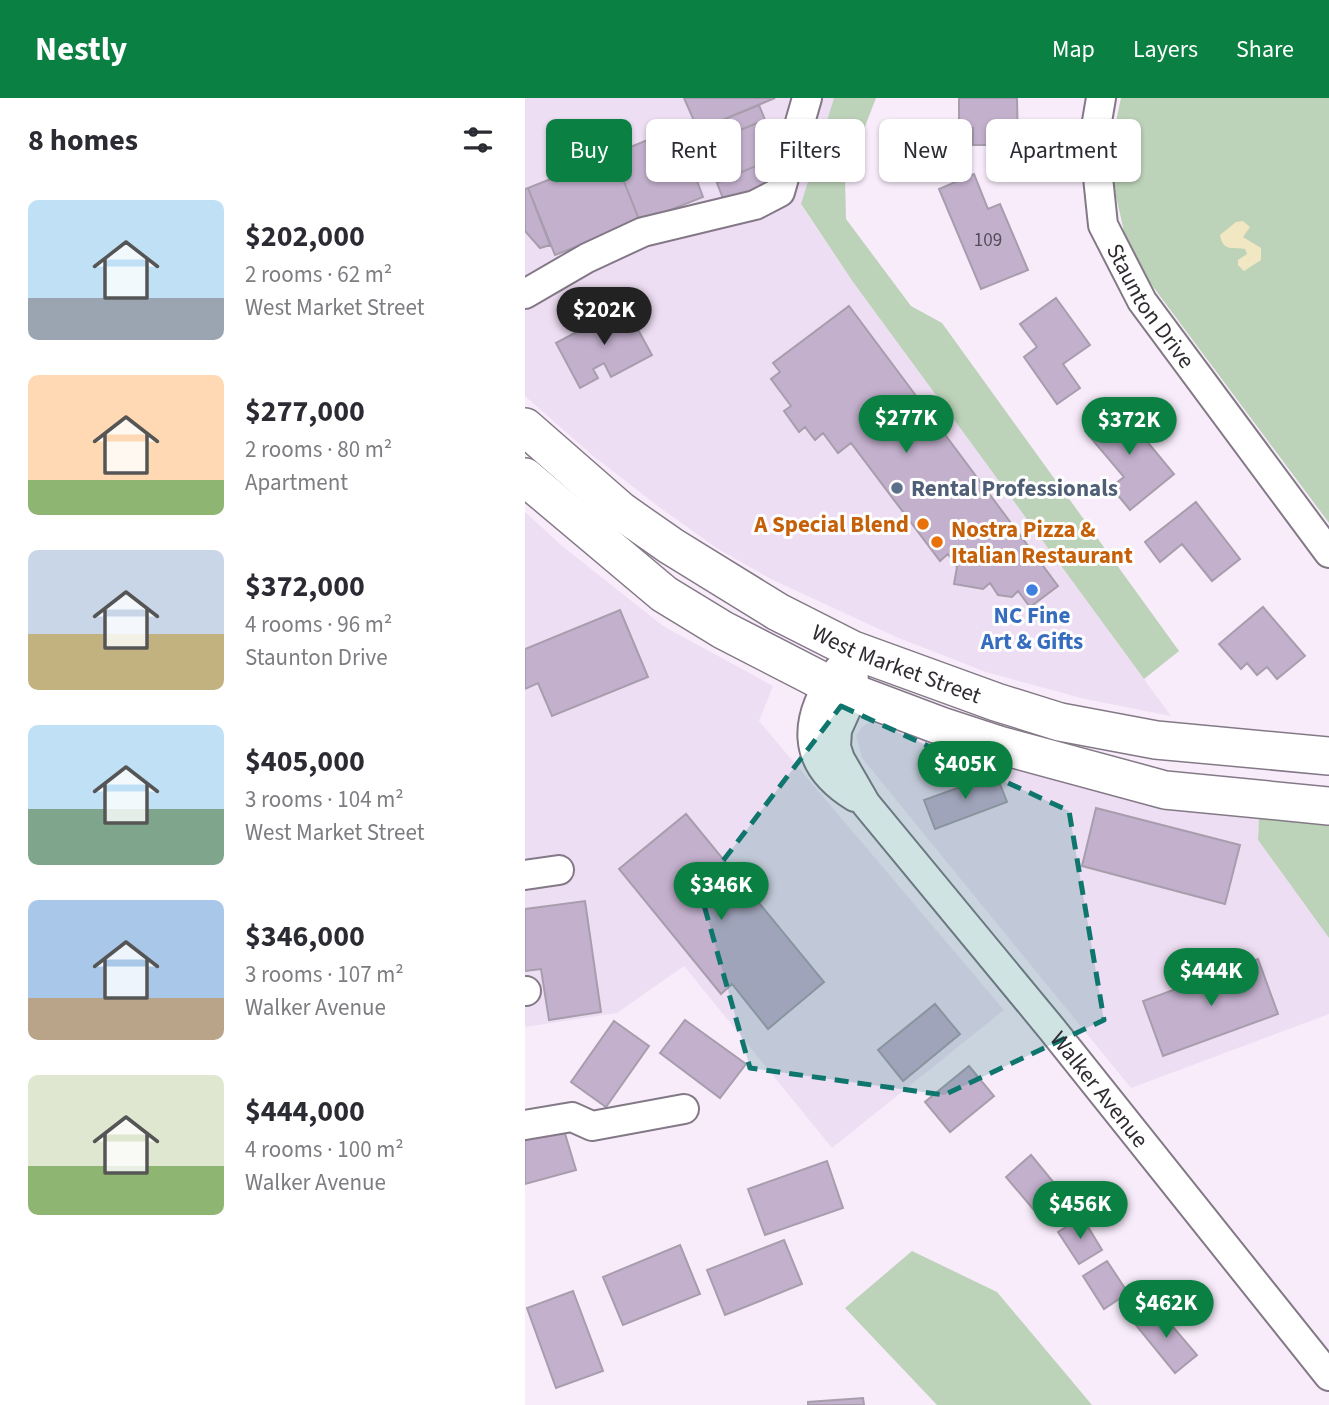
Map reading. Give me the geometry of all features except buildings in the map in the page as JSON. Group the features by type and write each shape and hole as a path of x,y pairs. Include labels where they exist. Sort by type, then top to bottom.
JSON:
{"main road":[{"name":"West Market Street","path":"525,427 621,511 671,547 778,612 853,650 996,702 1060,722 1156,740 1329,756"},
{"name":"West Market Street","path":"525,477 664,594 723,630 841,688 999,745 1165,790 1329,806"}],"street":[{"path":"525,294 587,258 643,232 755,205 779,192 807,98"},
{"name":"Staunton Drive","path":"1101,98 1094,139 1103,225 1142,301 1329,553"},
{"path":"601,541 621,511"},
{"name":"Walker Avenue","path":"853,650 841,688 815,716 813,752 824,771 837,786 866,804 1051,1028 1329,1376"},
{"path":"525,875 559,870"},
{"path":"525,1125 572,1117 592,1126 684,1110"}],"highlighted area":[{"path":"841,706 1069,811 1104,1020 944,1095 750,1068 700,891"}],"shaded area":[{"path":"525,98 834,98 828,119 755,119 755,182 808,182 801,205 853,282 1171,716 1085,699 986,672 896,637 771,579 718,549 659,507 592,455 525,396"},
{"path":"525,512 561,545 663,626 773,686 759,721 1004,1010 832,1148 684,966 617,1013 525,1027"},
{"path":"882,720 1259,814 1258,840 1329,938 1329,1014 1131,1088 862,758 856,735 871,721"}],"green space":[{"path":"834,98 876,98 865,126 865,119 827,119"},
{"path":"1121,98 1329,98 1329,523 1145,276 1126,240 1113,182 1141,182 1141,119 1116,119"},
{"path":"808,182 845,182 846,219 911,306 942,323 1179,651 1144,679 853,282 801,204"},
{"path":"1259,814 1329,821 1329,938 1258,840"},
{"path":"912,1251 997,1292 1092,1405 937,1405 845,1308"}],"sand":[{"path":"1243,221 1250,227 1243,237 1261,248 1261,260 1244,271 1238,265 1238,260 1247,254 1245,249 1226,246 1220,235 1236,222"}],"place":[{"name":"Rental Professionals","path":"897,488"},
{"name":"A Special Blend","path":"923,524"},
{"name":"Nostra Pizza & Italian Restaurant","path":"937,542"},
{"name":"NC Fine Art & Gifts","path":"1032,590"}]}
